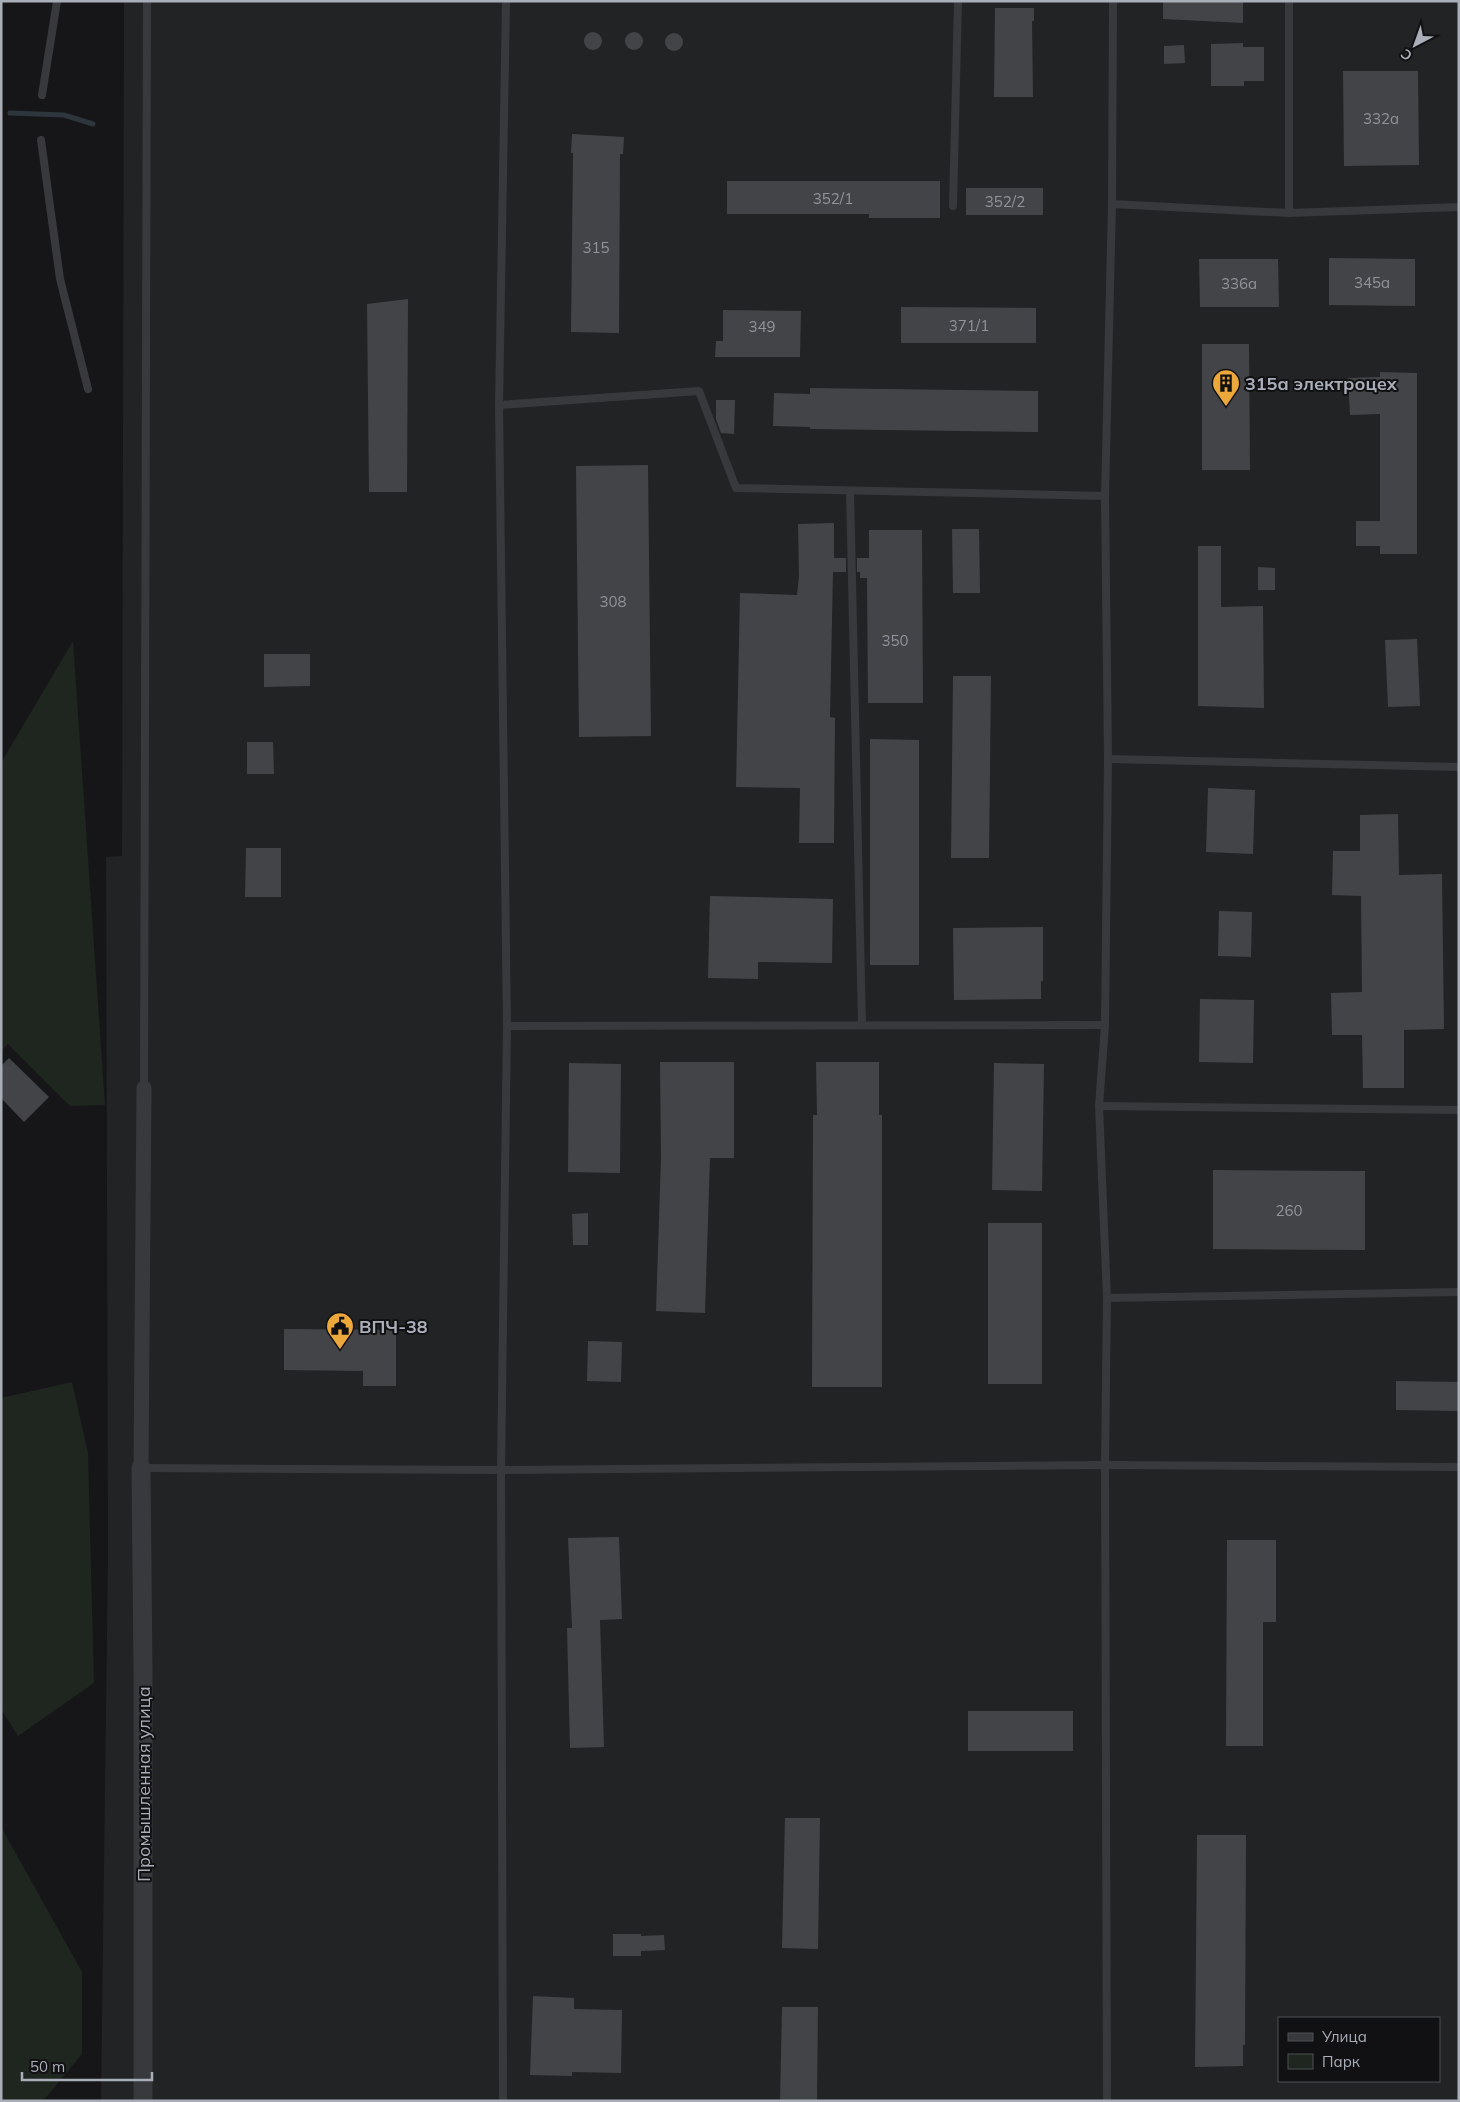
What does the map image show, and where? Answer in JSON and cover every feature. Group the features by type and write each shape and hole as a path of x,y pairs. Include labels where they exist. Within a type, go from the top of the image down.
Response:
{"street":[{"path":"141,1468 144,1088"},
{"name":"Промышленная улица","path":"141,1468 143,2101"}],"lane":[{"path":"42,95 57,1"},
{"path":"144,1088 146,1"},
{"path":"503,2101 501,1470 506,1026 499,405 506,1"},
{"path":"953,206 958,1"},
{"path":"1107,2101 1105,1465 1107,1298 1099,1106 1105,1024 1108,759 1106,496 1114,1"},
{"path":"1289,1 1289,213"},
{"path":"41,140 60,279 88,389"},
{"path":"1112,204 1289,213 1459,207"},
{"path":"499,405 699,391 736,488 1106,496"},
{"path":"850,491 862,1024"},
{"path":"1108,759 1459,767"},
{"path":"506,1026 1105,1024"},
{"path":"1099,1106 1459,1110"},
{"path":"1107,1298 1459,1292"},
{"path":"141,1468 501,1470 1105,1465 1459,1467"}],"shaded area":[{"path":"124,1 1459,1 1459,2101 101,2101 108,1552 106,857 122,856"}],"green space":[{"path":"73,641 105,1105 70,1106 8,1044 1,1051 1,763"},
{"path":"72,1382 88,1453 94,1683 18,1736 1,1709 1,1398"},
{"path":"1,1827 82,1972 82,2054 43,2101 1,2101"}],"building":[{"path":"1163,1 1243,1 1243,23 1163,19"},
{"path":"995,8 1034,8 1034,21 1032,21 1033,97 994,97"},
{"path":"593,32 599,35 602,41 599,47 593,50 587,47 584,41 587,35"},
{"path":"634,32 640,35 643,41 640,47 634,50 628,47 625,41 628,35"},
{"path":"674,33 680,36 683,42 680,48 674,51 668,48 665,42 668,36"},
{"path":"1243,43 1243,47 1264,47 1264,81 1244,81 1244,86 1211,86 1211,44"},
{"path":"1184,45 1185,63 1164,64 1164,46"},
{"path":"1343,71 1418,71 1419,165 1344,166"},
{"path":"572,134 624,137 623,154 620,154 619,333 571,332"},
{"path":"727,181 940,181 940,218 869,218 869,214 727,214"},
{"path":"966,188 1043,188 1043,215 966,215"},
{"path":"1329,258 1415,259 1415,306 1329,305"},
{"path":"1199,259 1278,259 1279,307 1200,307"},
{"path":"408,299 407,492 369,492 367,304"},
{"path":"901,307 1036,308 1036,343 901,343"},
{"path":"723,310 801,311 800,357 715,357 716,341 723,341"},
{"name":"315a электроцех","path":"1202,344 1249,344 1250,470 1202,470"},
{"path":"1380,372 1417,373 1417,554 1380,554 1380,546 1356,546 1356,521 1380,521 1380,414 1350,415 1348,378 1380,377"},
{"path":"810,388 1038,391 1038,432 810,429 810,427 773,426 774,393 810,394"},
{"path":"716,400 735,400 734,434 721,433 716,419"},
{"path":"648,465 651,736 579,737 576,466"},
{"path":"834,523 834,558 846,558 846,572 833,572 830,717 835,718 834,843 799,843 800,788 736,787 740,593 797,595 799,576 798,524"},
{"path":"952,529 979,529 980,593 953,593"},
{"path":"869,530 922,530 923,703 868,703 867,578 860,578 860,572 857,572 857,558 869,558"},
{"path":"1198,546 1221,546 1221,607 1263,606 1264,708 1198,706"},
{"path":"1258,567 1275,568 1275,590 1258,590"},
{"path":"1417,639 1420,706 1388,707 1385,640"},
{"path":"264,654 310,654 310,686 264,687"},
{"path":"953,676 991,676 989,858 951,858"},
{"path":"870,739 919,740 919,965 870,965"},
{"path":"247,742 273,742 274,774 247,774"},
{"path":"1208,788 1255,790 1253,854 1206,852"},
{"path":"1398,814 1399,875 1442,874 1444,1029 1404,1030 1404,1088 1363,1088 1362,1035 1332,1035 1331,993 1362,992 1361,896 1332,895 1333,851 1360,851 1360,815"},
{"path":"246,848 281,848 281,897 245,897"},
{"path":"710,896 833,899 832,963 758,962 758,979 708,978"},
{"path":"1219,911 1252,912 1251,957 1218,956"},
{"path":"1043,927 1041,999 954,1000 953,928"},
{"path":"1200,999 1254,1000 1253,1063 1199,1062"},
{"path":"9,1058 49,1097 24,1122 1,1098 1,1066"},
{"path":"660,1062 734,1062 734,1158 710,1158 705,1313 656,1311 661,1158"},
{"path":"816,1062 879,1062 879,1115 882,1115 882,1387 812,1387 813,1115 817,1115"},
{"path":"569,1063 621,1064 620,1173 568,1172"},
{"path":"994,1063 1044,1064 1042,1191 992,1190"},
{"path":"1213,1170 1365,1171 1365,1250 1213,1249"},
{"path":"588,1213 588,1245 573,1245 572,1214"},
{"path":"988,1223 1042,1223 1042,1384 988,1384"},
{"name":"ВПЧ-38","path":"284,1329 396,1330 396,1386 363,1386 363,1371 284,1370"},
{"path":"588,1341 622,1342 621,1382 587,1381"},
{"path":"1396,1381 1459,1382 1459,1411 1396,1410"},
{"path":"619,1537 622,1619 600,1620 604,1747 570,1748 567,1628 572,1628 568,1538"},
{"path":"1227,1540 1276,1540 1276,1622 1263,1622 1263,1746 1226,1746"},
{"path":"968,1711 1073,1711 1073,1751 968,1751"},
{"path":"785,1818 820,1818 818,1949 782,1948"},
{"path":"1197,1835 1246,1835 1245,2045 1243,2045 1243,2066 1195,2067"},
{"path":"613,1934 664,1935 665,1950 641,1951 641,1956 613,1956"},
{"path":"533,1996 574,1998 574,2009 622,2010 621,2073 572,2072 572,2076 530,2075"},
{"path":"782,2007 818,2007 817,2101 780,2101"}],"waterway":[{"path":"10,113 64,115 93,124"}],"place":[{"name":"315a электроцех","path":"1226,407"},
{"name":"ВПЧ-38","path":"340,1350"}]}
